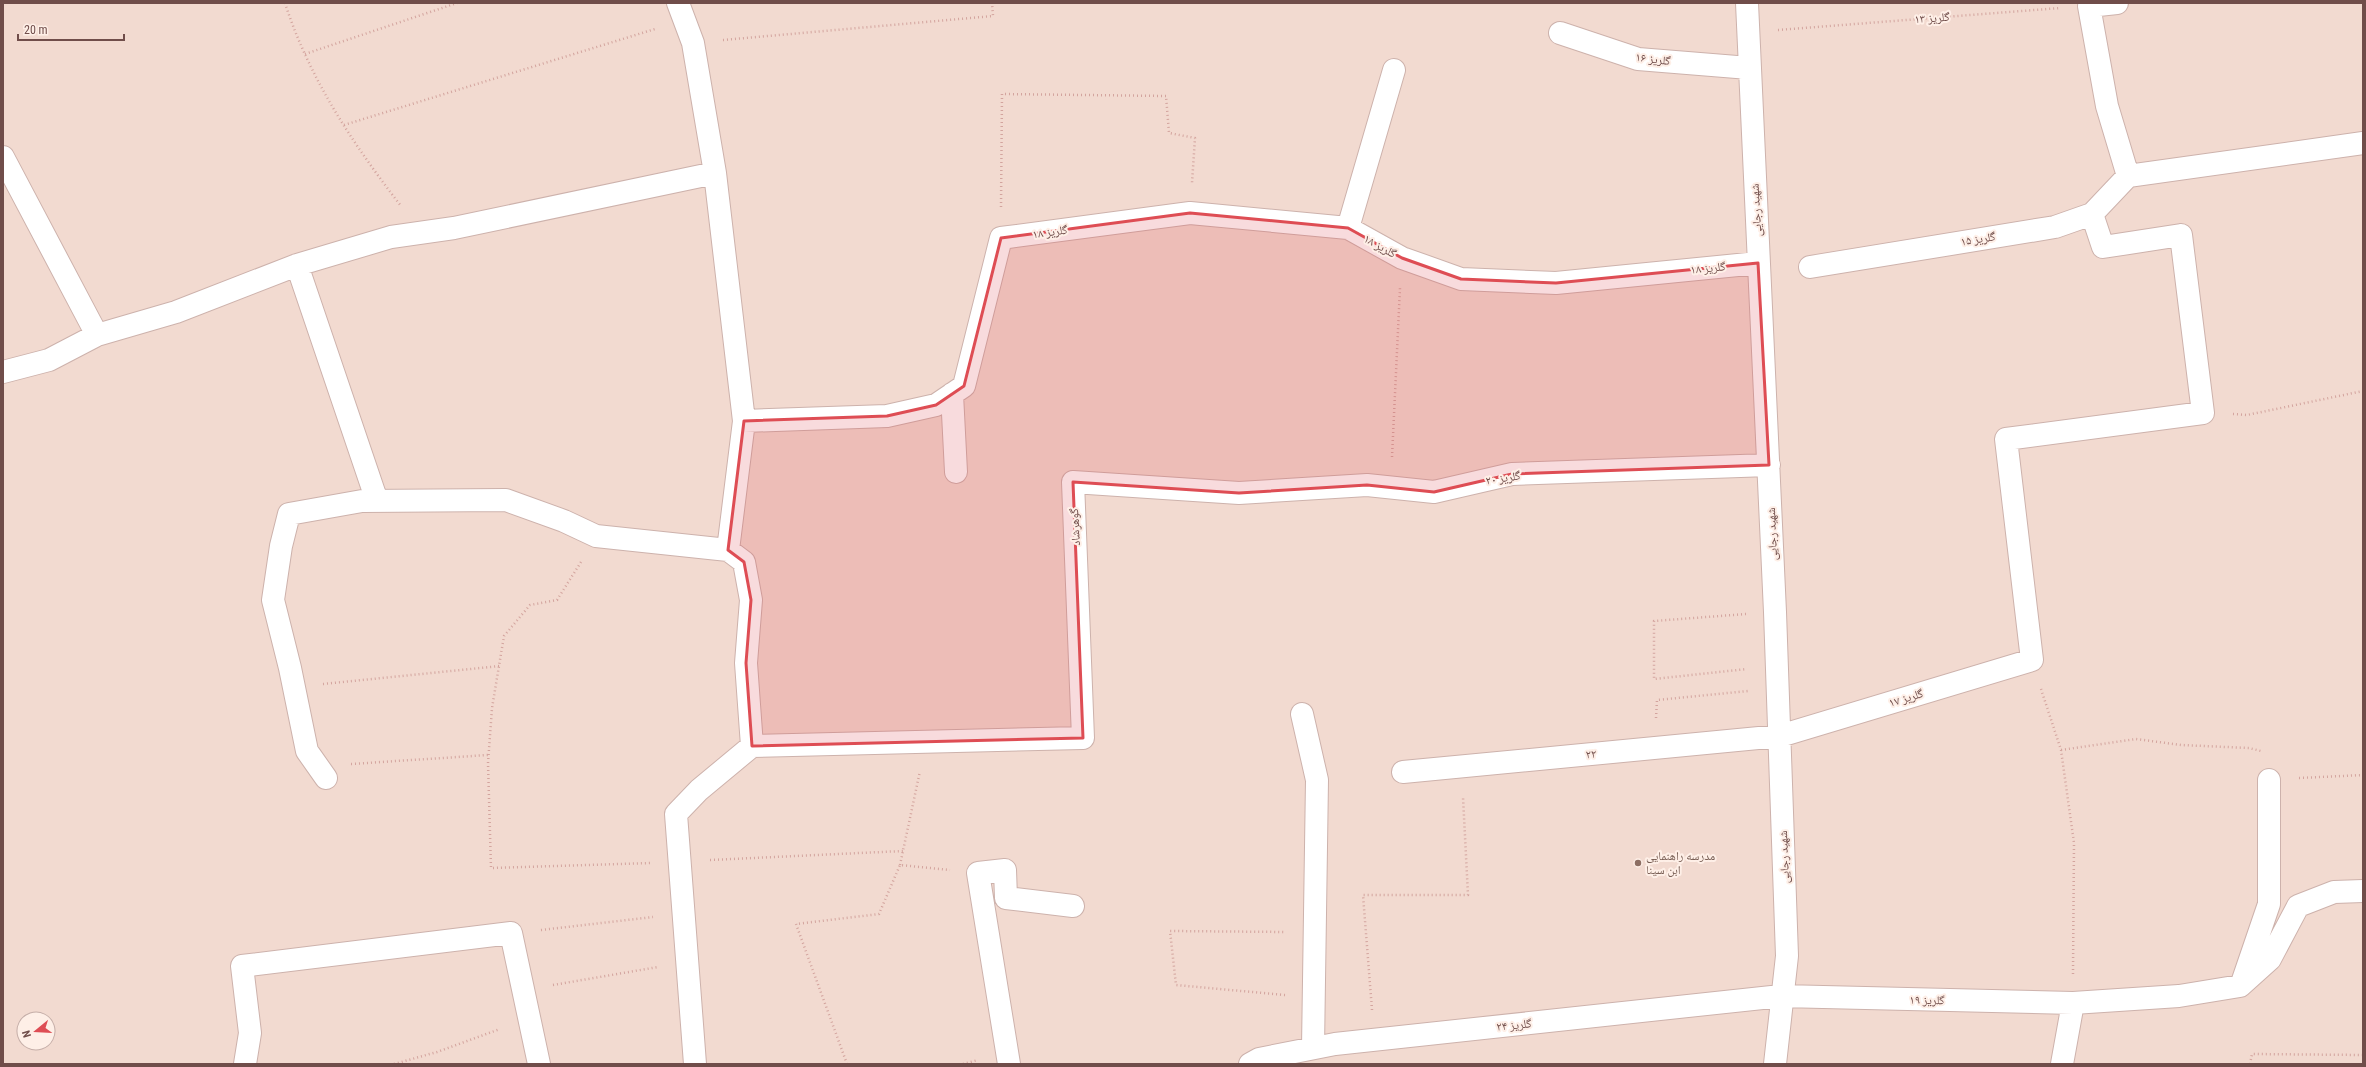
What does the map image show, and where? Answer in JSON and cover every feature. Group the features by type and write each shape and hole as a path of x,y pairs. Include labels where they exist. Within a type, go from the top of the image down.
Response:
{"street":[{"name":"شهید رجایی","path":"1747,3 1758,263 1769,466 1787,956 1781,996 1775,1064"},
{"path":"2117,3 2089,6 2107,106 2128,176 2363,143"},
{"path":"681,12 693,43 715,173 744,421 728,550"},
{"name":"گلریز ۱۶","path":"1560,32 1638,59 1749,68"},
{"path":"1348,228 1394,70"},
{"path":"3,157 97,335"},
{"path":"3,372 48,360 97,335 176,312 297,265 392,237 454,228 715,173"},
{"name":"گلریز ۱۵","path":"1810,267 2055,227 2092,214 2128,176"},
{"name":"گلریز ۱۸","path":"1001,238 1190,213 1348,228 1402,258 1461,279 1556,283 1758,263"},
{"path":"2032,660 2006,439 2203,413 2181,235 2103,247 2092,214"},
{"path":"744,421 887,416 936,405 964,386 1001,238"},
{"path":"297,265 377,501"},
{"path":"952,394 956,472"},
{"name":"گلریز ۲۰","path":"1239,493 1367,485 1434,492 1512,474 1769,466"},
{"name":"گوهرشاد","path":"926,742 1083,738 1073,482 1239,493"},
{"path":"321,772 307,751 294,687 273,600 281,546 290,514 362,501 506,500 564,521 596,536 728,550 744,562 751,600 746,663 752,746"},
{"name":"گلریز ۱۷","path":"1780,736 2032,660"},
{"path":"1302,714 1317,780 1313,1048"},
{"name":"۲۲","path":"1403,772 1780,736"},
{"path":"695,1064 676,814 699,790 752,746 926,742"},
{"path":"2240,986 2269,904 2269,780"},
{"path":"1009,1064 978,873 1005,870 1006,898 1073,906"},
{"path":"2240,986 2270,959 2298,906 2334,892 2363,891"},
{"path":"245,1064 250,1033 242,966 511,933 525,989 539,1064"},
{"name":"گلریز ۱۹","path":"1781,996 2073,1003 2179,996 2240,986"},
{"name":"گلریز ۲۴","path":"1250,1064 1259,1059 1335,1044 1781,996"},
{"path":"2062,1064 2073,1003"}],"path":[{"path":"285,3 294,30 325,96 372,169 423,233"},
{"path":"305,54 457,3"},
{"path":"693,43 993,16 992,3"},
{"name":"گلریز ۱۳","path":"1748,32 2089,6"},
{"path":"344,125 681,12"},
{"path":"1001,238 1002,94 1166,96 1169,133 1195,138 1190,213"},
{"path":"1390,487 1402,258"},
{"path":"2203,413 2247,414 2363,391"},
{"path":"596,536 557,600 530,605 504,636 492,708 488,755 491,868 680,862 903,851"},
{"path":"1775,612 1654,621 1654,679 1777,666"},
{"path":"2032,660 2061,750 2074,843 2073,1003"},
{"path":"294,687 500,666"},
{"path":"1654,748 1657,700 1778,688"},
{"path":"2061,750 2136,739 2182,745 2249,748 2263,751 2269,780 2363,775"},
{"path":"847,1064 796,924 879,914 900,865 926,742"},
{"path":"321,772 488,755"},
{"path":"1374,1040 1363,895 1468,895 1461,766"},
{"path":"900,865 978,873"},
{"path":"511,933 684,914"},
{"path":"1313,998 1176,984 1170,931 1315,932"},
{"path":"525,989 688,962"},
{"path":"394,1064 437,1052 531,1018"},
{"path":"2250,1064 2252,1054 2363,1055"}],"highlighted area":[{"path":"1190,213 1348,228 1402,258 1461,279 1556,283 1758,263 1769,465 1512,474 1434,492 1367,485 1239,493 1073,482 1083,738 752,746 746,663 751,600 744,562 728,550 744,421 887,416 936,405 964,386 1001,238"}],"shaded area":[{"path":"3,3 2363,3 2363,1064 3,1064"}],"place":[{"name":"مدرسه راهنمایی ابن سینا","path":"1638,863"}]}
